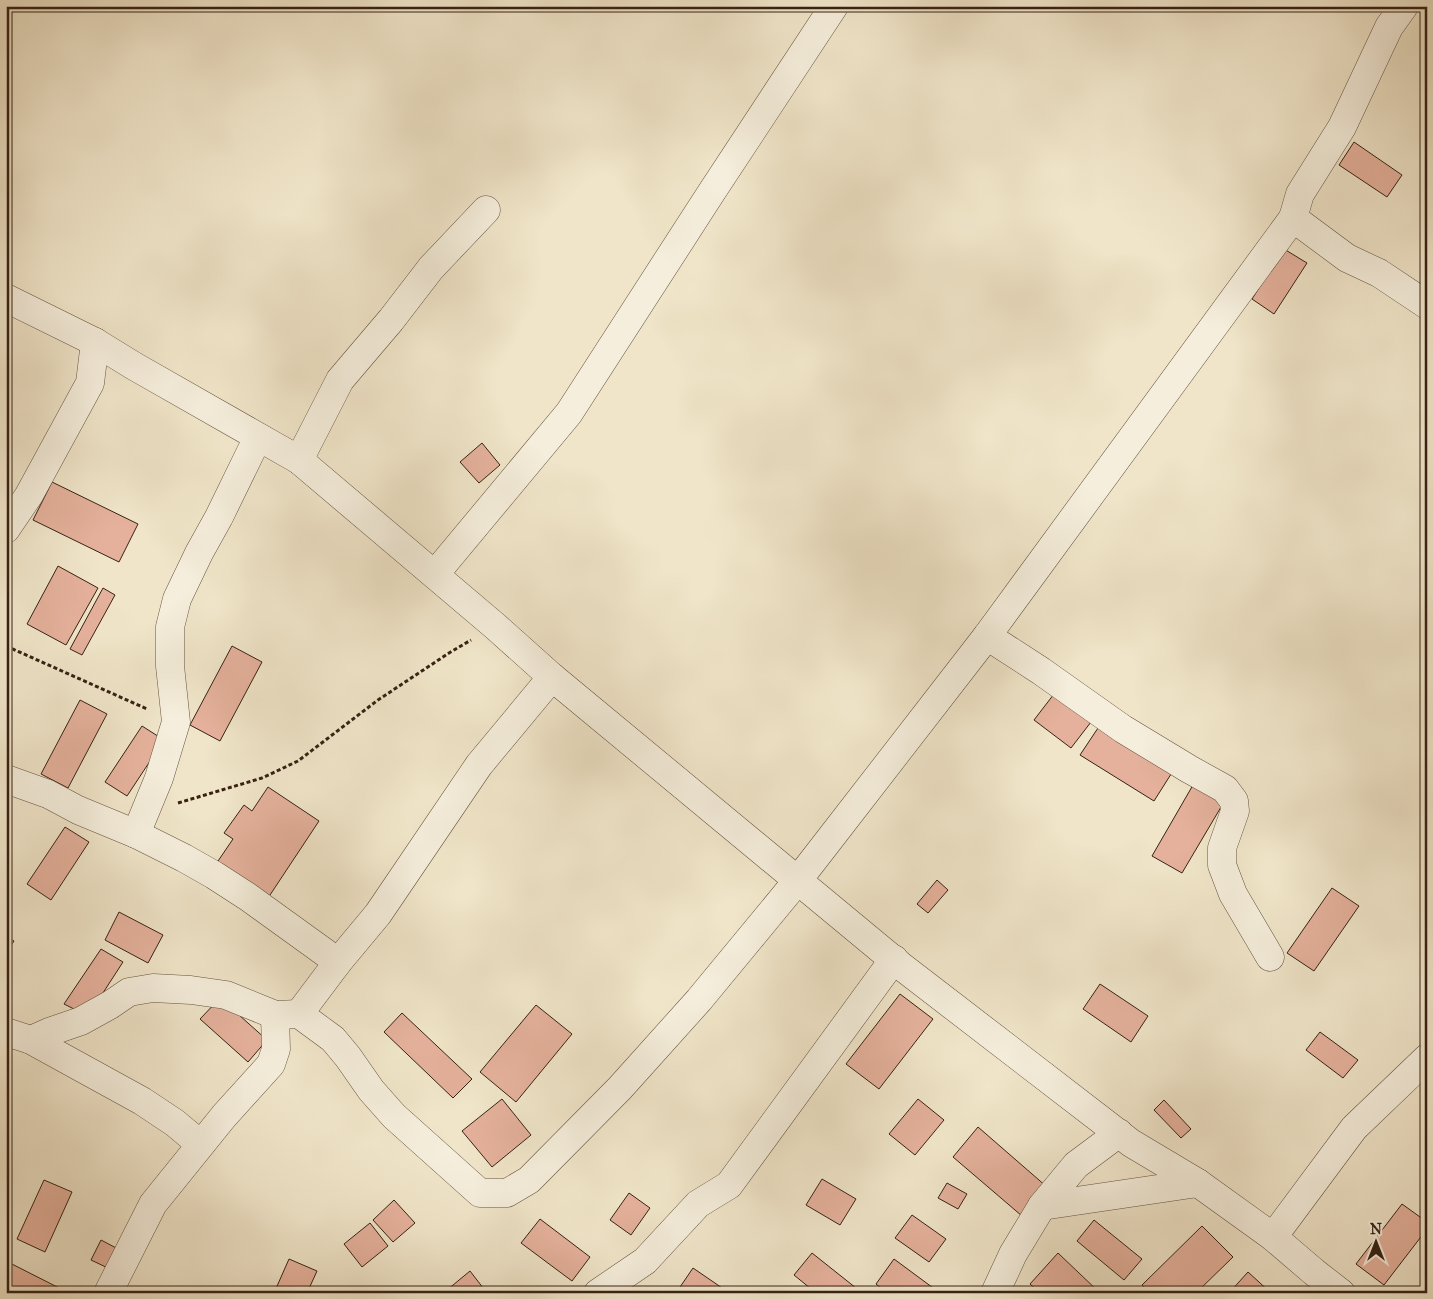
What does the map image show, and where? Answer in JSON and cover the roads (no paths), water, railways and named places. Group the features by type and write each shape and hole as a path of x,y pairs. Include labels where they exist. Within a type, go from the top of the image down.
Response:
{"street":[{"path":"435,574 569,413 834,6"},
{"path":"19,1036 49,1032 81,1021 130,992 154,988 191,990 226,996 287,1014 332,1039 348,1057 371,1090 394,1116 480,1193 507,1193 529,1180 620,1088 699,1000 798,880 987,636 1293,218 1300,194 1342,127 1389,27 1404,6"},
{"path":"299,460 340,380 432,268 486,210"},
{"path":"1293,218 1347,258 1379,273 1427,305"},
{"path":"6,298 96,342 134,366 299,460 435,574 552,677 901,966 1131,1143 1198,1183 1273,1237 1341,1293"},
{"path":"6,529 29,495 90,383 96,342"},
{"path":"90,383 134,366"},
{"path":"141,824 159,778 176,722 170,666 170,627 177,599 258,437"},
{"path":"987,636 1041,671 1123,729 1189,769 1226,788 1234,801 1235,811 1222,848 1222,865 1233,894 1270,957"},
{"path":"108,1293 153,1204 200,1144 271,1064 287,1014 338,962 378,914 479,765 552,677"},
{"path":"6,780 48,794 78,810 141,824 248,897 338,962"},
{"path":"598,1293 645,1261 698,1204 729,1185 894,959"},
{"path":"19,1036 142,1101 175,1123 200,1144"},
{"path":"1273,1237 1354,1128 1427,1058"},
{"path":"995,1293 1013,1254 1042,1206 1076,1165 1119,1133"},
{"path":"1042,1206 1198,1183"}]}
